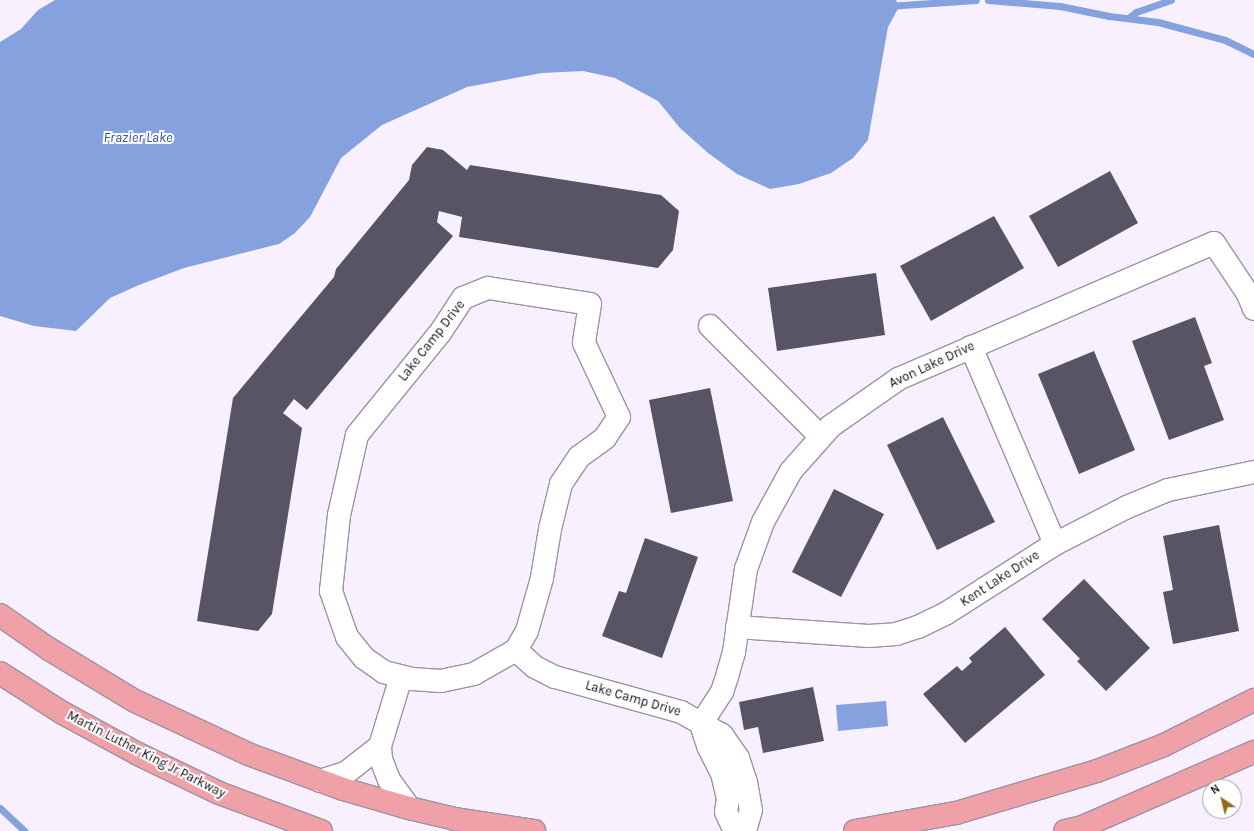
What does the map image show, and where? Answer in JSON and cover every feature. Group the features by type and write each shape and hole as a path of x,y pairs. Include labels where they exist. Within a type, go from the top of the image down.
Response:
{"main road":[{"path":"0,615 49,649 135,701 248,754 320,781 409,808 455,819 534,831"},
{"name":"Martin Luther King Jr Parkway","path":"0,673 61,712 138,754 219,793 321,831"},
{"path":"855,831 956,813 1097,771 1164,745 1254,700"},
{"path":"1065,831 1082,826 1254,752"}],"street":[{"name":"Avon Lake Drive","path":"701,724 722,692 734,652 746,569 762,522 791,471 820,436 898,379 1214,243 1244,288 1254,309"},
{"name":"Lake Camp Drive","path":"488,288 590,304 584,343 620,417 605,438 578,457 561,484 550,529 542,578 527,631 516,650 474,674 441,681 401,677 384,672 360,653 347,637 331,591 339,515 347,474 358,435 440,333 463,298 488,288"},
{"path":"710,326 820,436"},
{"path":"972,347 1055,544"},
{"name":"Kent Lake Drive","path":"737,627 868,636 896,634 945,614 1055,544 1127,507 1168,490 1254,472"},
{"name":"Lake Camp Drive","path":"516,650 535,667 555,677 682,712 722,735 738,758 751,810 744,831"},
{"path":"401,677 380,746 381,758 389,780 409,808"},
{"path":"701,724 708,746 722,773 728,799 726,812 736,831"},
{"path":"320,781 347,772 380,746"}],"water":[{"name":"Frazier Lake","path":"55,0 896,0 899,7 888,27 868,140 853,158 831,173 799,184 770,189 737,174 708,153 680,128 658,101 615,78 583,71 542,73 467,87 382,125 341,158 310,217 295,233 279,244 184,268 139,285 110,298 76,331 34,326 0,316 0,42 21,29 38,10"},
{"path":"886,701 888,726 838,731 836,705"}],"building":[{"path":"427,147 443,150 467,170 470,165 661,195 679,211 673,250 658,268 459,237 462,217 439,211 437,222 453,236 307,410 294,399 283,413 302,428 272,614 258,631 197,621 233,398 334,277 336,269 409,180 412,165"},
{"path":"1110,171 1138,223 1058,267 1029,216"},
{"path":"994,216 1024,268 931,321 900,266"},
{"path":"876,273 885,335 777,351 768,288"},
{"path":"1195,317 1212,363 1204,366 1224,420 1169,440 1132,341"},
{"path":"1094,351 1135,450 1079,474 1038,374"},
{"path":"710,388 733,501 671,513 649,400"},
{"path":"943,417 995,522 937,550 887,445"},
{"path":"834,489 884,514 841,597 792,572"},
{"path":"1219,525 1239,631 1173,644 1163,592 1173,590 1163,536"},
{"path":"645,538 698,557 662,658 602,636 619,591 626,593"},
{"path":"1084,579 1150,648 1106,691 1077,661 1080,659 1042,619"},
{"path":"1005,627 1045,675 965,743 923,694 957,666 962,671 972,662 969,658"},
{"path":"813,687 824,741 763,753 758,727 744,730 739,702"}],"waterway":[{"path":"888,6 976,0"},
{"path":"988,0 1060,6 1109,16 1158,22 1225,40 1254,54"},
{"path":"1128,18 1136,12 1171,0"},
{"path":"0,808 25,831"}]}
